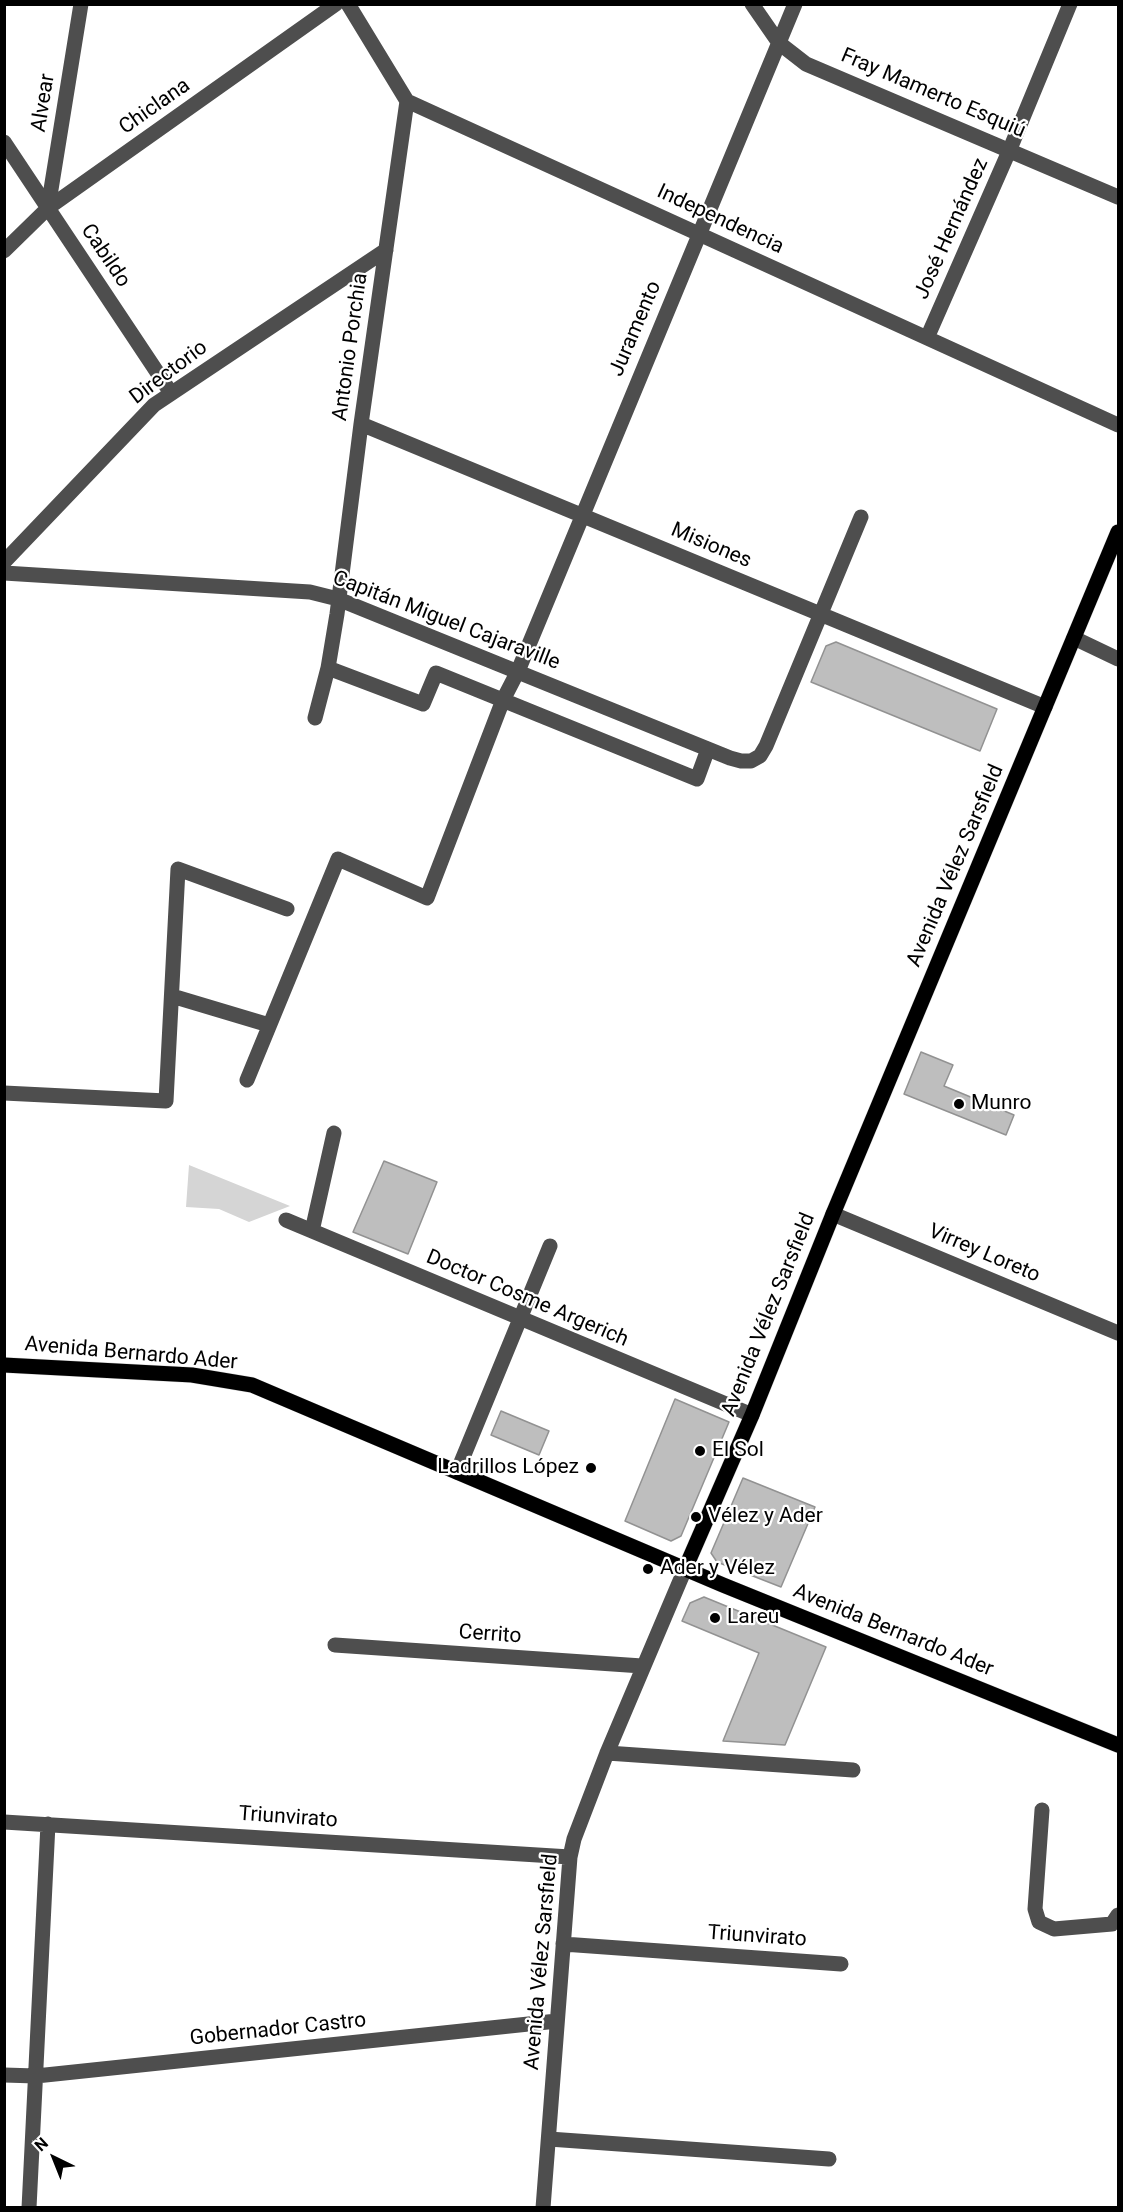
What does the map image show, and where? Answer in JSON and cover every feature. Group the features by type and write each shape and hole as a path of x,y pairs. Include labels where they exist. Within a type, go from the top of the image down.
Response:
{"main road":[{"name":"Avenida Vélez Sarsfield","path":"684,1569 752,1415 833,1214 1119,532"},
{"name":"Avenida Bernardo Ader","path":"4,1365 192,1375 252,1385 684,1569 1119,1745"}],"street":[{"name":"Alvear","path":"48,208 81,4"},
{"name":"Chiclana","path":"4,251 48,208 336,4"},
{"path":"348,4 407,101"},
{"name":"Fray Mamerto Esquiú","path":"752,4 779,43 806,64 1119,197"},
{"name":"Juramento","path":"269,1025 338,859 427,898 503,700 518,671 581,514 795,4"},
{"name":"José Hernández","path":"927,338 1010,149 1070,4"},
{"name":"Independencia","path":"407,101 1119,425"},
{"name":"Antonio Porchia","path":"315,718 328,668 407,101"},
{"name":"Cabildo","path":"4,142 171,393"},
{"name":"Directorio","path":"4,562 154,405 386,250"},
{"name":"Misiones","path":"361,424 1045,707"},
{"path":"820,614 861,517"},
{"name":"Capitán Miguel Cajaraville","path":"4,573 310,592 338,598 741,761 751,761 760,756 766,746 820,614"},
{"path":"1074,638 1119,659"},
{"path":"328,668 423,704 436,673 698,779 708,749"},
{"path":"4,1093 166,1101 178,869 287,909"},
{"path":"172,996 269,1025 247,1080"},
{"path":"312,1231 334,1132"},
{"name":"Virrey Loreto","path":"833,1214 1119,1333"},
{"name":"Doctor Cosme Argerich","path":"286,1220 752,1415"},
{"path":"457,1472 550,1246"},
{"name":"Avenida Vélez Sarsfield","path":"543,2208 570,1857 574,1839 607,1753 684,1569"},
{"name":"Cerrito","path":"335,1645 642,1666"},
{"path":"607,1753 853,1770"},
{"path":"1042,1810 1035,1909 1039,1922 1054,1929 1112,1924 1119,1915"},
{"name":"Triunvirato","path":"4,1822 570,1857"},
{"path":"29,2208 48,1824"},
{"name":"Triunvirato","path":"563,1944 841,1964"},
{"name":"Gobernador Castro","path":"4,2075 36,2076 557,2021"},
{"path":"549,2139 829,2158"}],"shaded area":[{"path":"189,1165 290,1206 249,1222 219,1209 186,1207"}],"building":[{"path":"836,642 997,709 980,751 811,682 826,646"},
{"name":"Munro","path":"921,1052 953,1065 944,1086 1014,1115 1006,1135 904,1094"},
{"path":"384,1161 437,1182 408,1254 353,1232"},
{"path":"675,1399 729,1422 681,1536 671,1541 625,1521"},
{"path":"501,1411 549,1431 539,1455 491,1435"},
{"path":"743,1478 815,1507 781,1587 717,1562 711,1553"},
{"path":"704,1597 826,1647 785,1745 723,1741 759,1653 682,1621 690,1603"}],"place":[{"name":"Munro","path":"959,1104"},
{"name":"El Sol","path":"700,1451"},
{"name":"Ladrillos López","path":"591,1468"},
{"name":"Vélez y Ader","path":"696,1517"},
{"name":"Ader y Vélez","path":"648,1569"},
{"name":"Lareu","path":"715,1618"}]}
